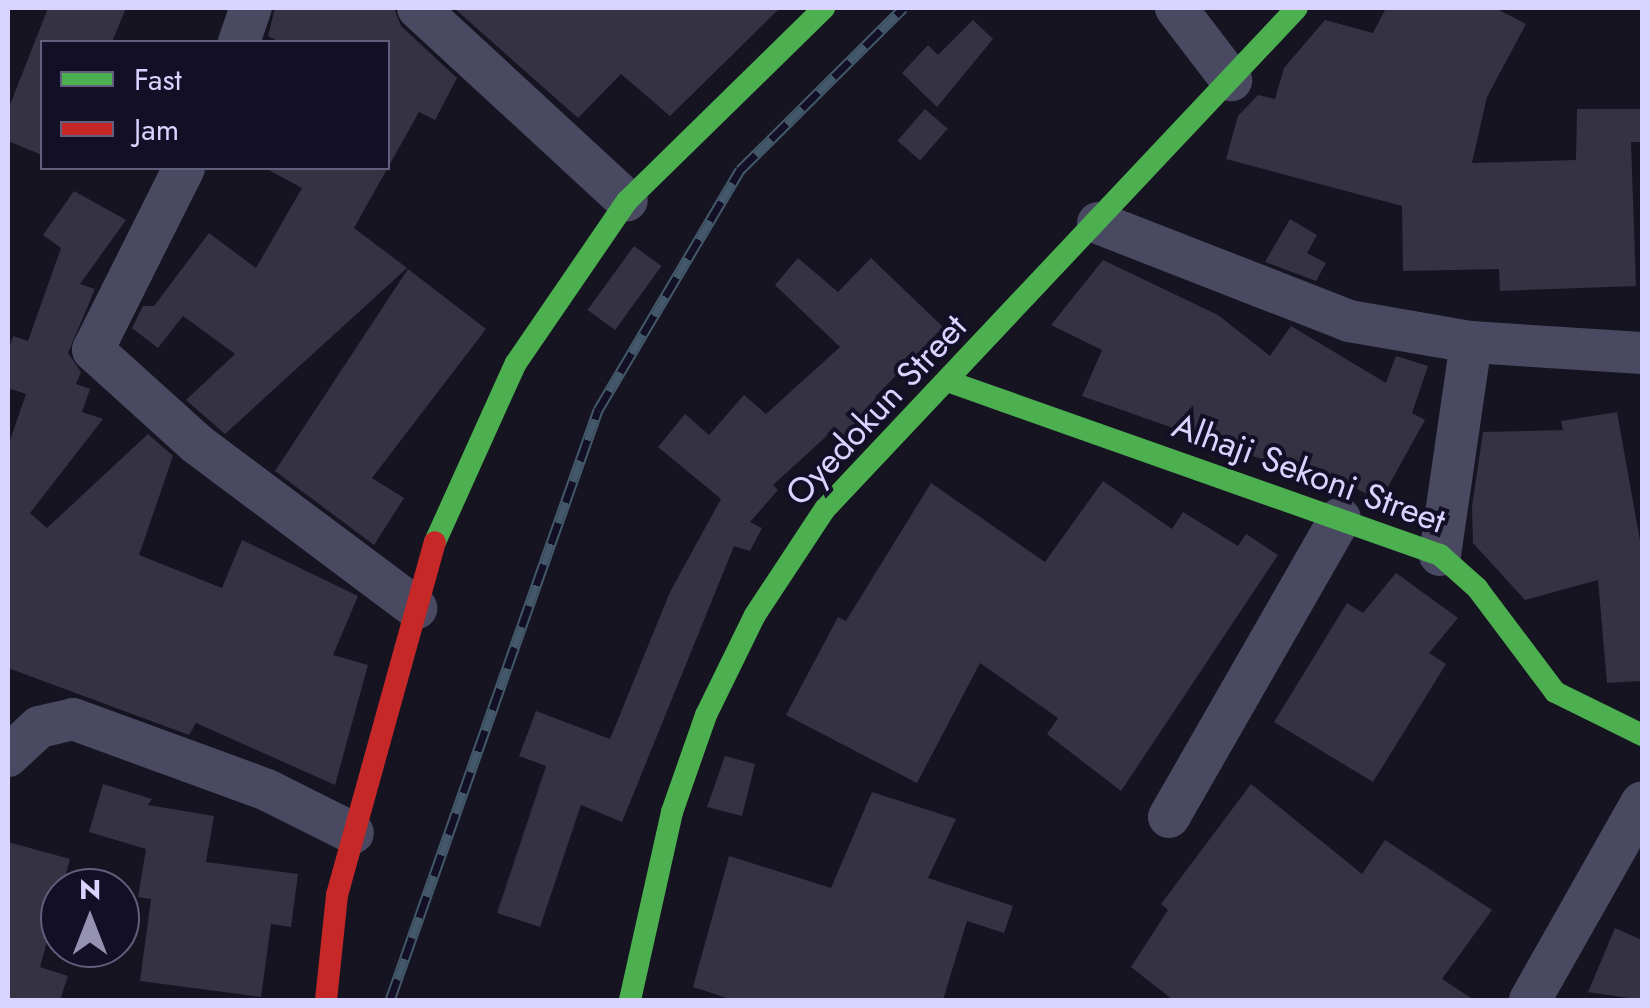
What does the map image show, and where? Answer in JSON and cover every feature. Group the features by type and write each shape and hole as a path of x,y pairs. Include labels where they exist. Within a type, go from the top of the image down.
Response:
{"street":[{"path":"240,40 251,8"},
{"path":"418,8 627,201"},
{"path":"326,1000 352,834 440,522 516,363 627,201 824,8"},
{"path":"1176,8 1232,80"},
{"name":"Oyedokun Street","path":"630,1000 672,812 755,615 825,508 950,382 1297,8"},
{"path":"183,170 93,350 197,444 416,608"},
{"path":"1098,223 1349,321 1471,342 1642,352"},
{"path":"1440,555 1471,342"},
{"name":"Alhaji Sekoni Street","path":"950,382 1440,555 1477,588 1555,692 1642,735"},
{"path":"1169,818 1340,518"},
{"path":"8,756 38,726 73,720 266,790 352,834"},
{"path":"1530,1000 1642,802"}],"building":[{"path":"48,8 126,8 113,40 40,40 40,154 8,141 8,110"},
{"path":"275,8 394,8 401,26 457,78 435,120 419,112 390,163 390,40 276,40 268,36"},
{"path":"454,8 780,8 670,116 621,74 578,118"},
{"path":"1386,8 1495,8 1526,24 1487,97 1472,163 1576,160 1577,109 1640,109 1640,142 1631,142 1636,286 1500,291 1499,269 1403,271 1402,206 1226,159 1238,116 1258,95 1275,99 1284,68 1325,20 1373,33"},
{"path":"973,20 993,39 937,107 902,73 928,45 938,55"},
{"path":"925,109 948,129 920,160 897,141"},
{"path":"269,170 387,170 354,228 407,268 225,434 186,400 235,354 183,316 158,348 132,328 143,306 154,306 209,233 256,268 302,188"},
{"path":"74,191 126,220 80,284 95,289 68,353 81,372 76,384 90,389 82,412 103,419 30,513 47,528 148,434 173,456 139,555 222,588 242,540 358,596 333,655 368,665 335,785 196,723 189,735 8,668 8,446 26,394 8,388 8,352 13,336 28,341 61,248 43,235"},
{"path":"1290,219 1317,235 1307,253 1326,263 1316,281 1265,262"},
{"path":"634,246 662,266 615,330 588,310"},
{"path":"798,258 838,292 871,258 943,327 875,397 882,403 867,418 840,443 831,432 773,485 778,490 750,522 762,528 750,551 734,546 622,822 581,805 540,927 497,913 546,766 519,756 536,711 610,739 670,592 721,499 658,447 685,414 709,435 744,395 766,414 840,347 775,285"},
{"path":"1103,260 1218,315 1270,356 1291,326 1386,383 1396,356 1428,366 1412,413 1425,420 1380,501 1325,472 1321,480 1082,396 1102,350 1051,325"},
{"path":"408,269 486,329 372,478 404,498 374,545 275,471"},
{"path":"1617,412 1642,552 1642,681 1607,683 1598,580 1525,600 1473,543 1472,507 1483,432 1563,430 1561,421"},
{"path":"1103,481 1172,529 1183,512 1238,546 1246,534 1278,555 1121,791 1047,734 1058,718 980,663 917,783 786,715 838,617 846,621 931,483 1045,562"},
{"path":"1396,573 1458,618 1429,653 1446,664 1373,782 1274,722 1347,603 1363,613"},
{"path":"725,756 755,764 742,816 707,807"},
{"path":"103,784 152,799 148,805 214,816 206,862 298,874 291,927 271,924 261,997 140,981 151,899 140,897 146,849 89,832"},
{"path":"1251,784 1362,874 1385,840 1492,910 1442,979 1474,1000 1173,1000 1131,967 1168,910 1161,904"},
{"path":"872,792 956,819 928,878 1013,906 1004,933 967,921 943,1000 733,1000 693,987 729,856 831,888"},
{"path":"8,842 70,859 68,868 40,868 40,968 68,976 60,1000 8,1000"},
{"path":"1615,928 1642,940 1642,1000 1588,992"}],"railway":[{"path":"390,1000 598,410 740,170 903,8"}],"traffic: fast":[{"path":"435,542 516,363 627,201 824,8"},
{"path":"630,1000 672,812 706,715 755,615 825,509 1297,8"},
{"path":"950,382 1440,555 1477,588 1555,692 1642,735"}],"traffic: jam":[{"path":"326,1000 337,895 435,542"}]}
